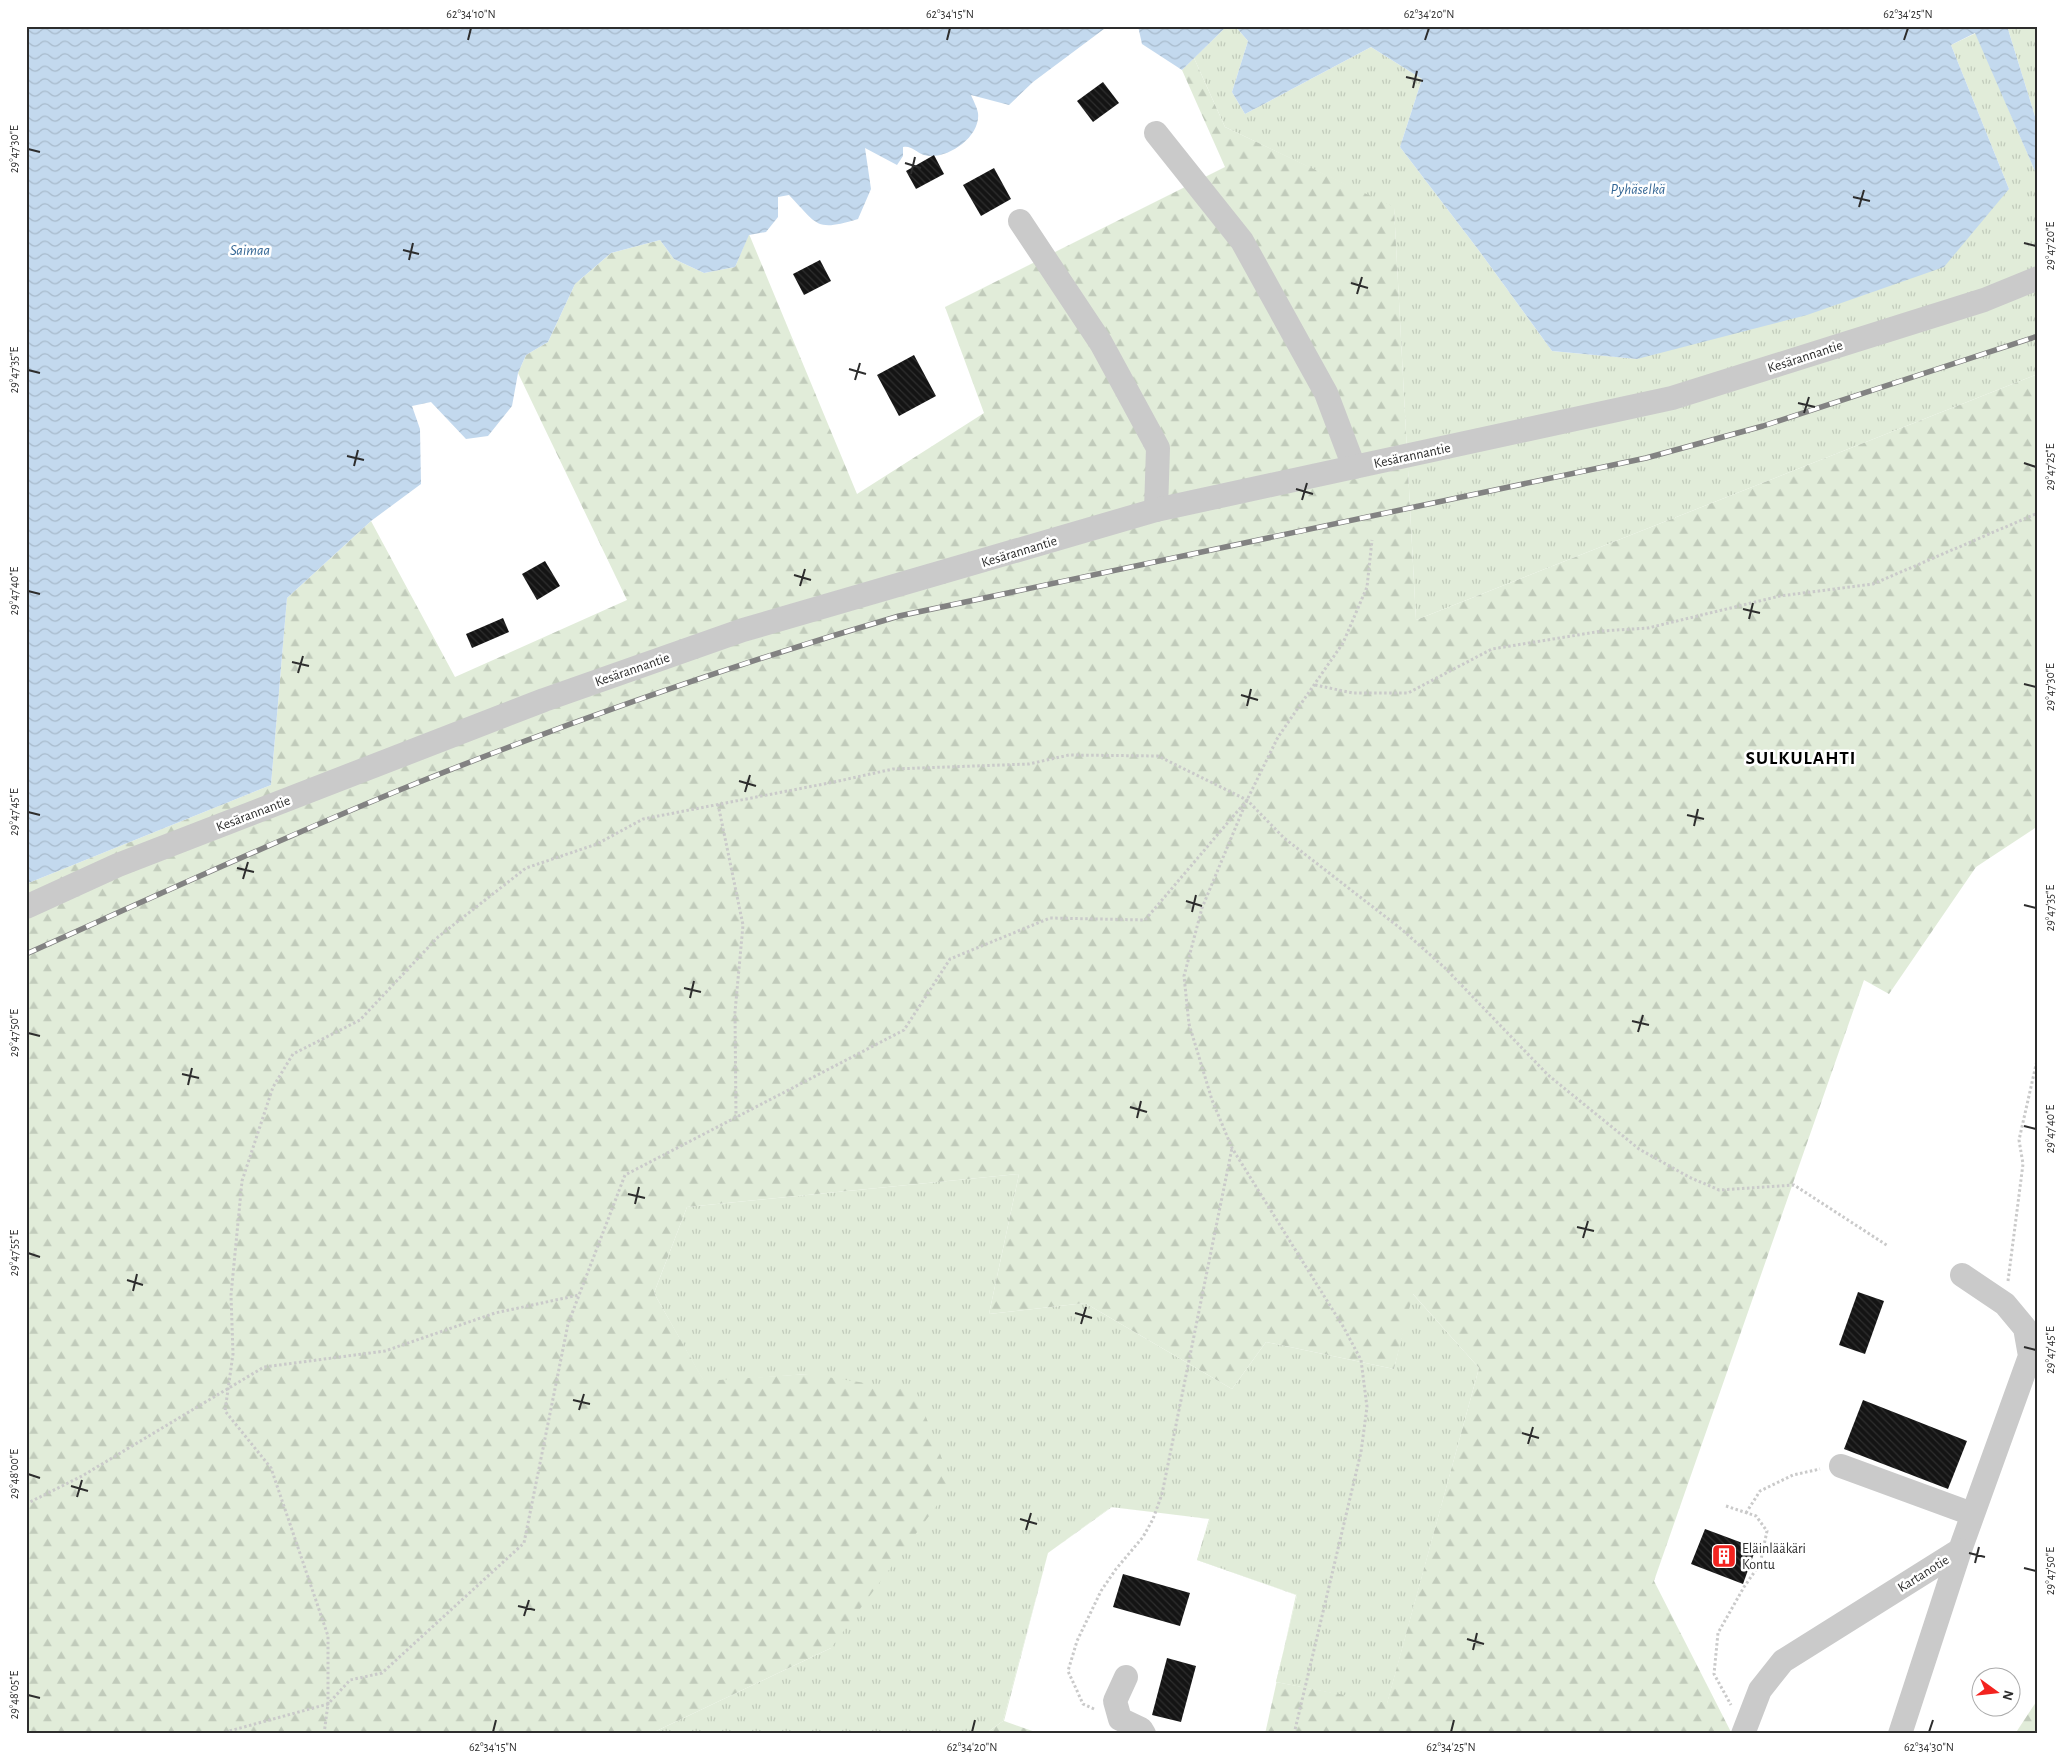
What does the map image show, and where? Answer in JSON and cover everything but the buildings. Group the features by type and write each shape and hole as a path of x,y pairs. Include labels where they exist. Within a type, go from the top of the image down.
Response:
{"street":[{"path":"1156,133 1242,241 1326,393 1354,467"},
{"path":"1020,221 1101,343 1158,448 1156,510"},
{"name":"Kesärannantie","path":"26,907 118,865 210,829 544,700 734,633 1156,510 1672,398 1984,300 2038,278"},
{"path":"1962,1275 2005,1304 2025,1328 2034,1356"},
{"name":"Kartanotie","path":"1743,1734 1760,1690 1782,1661 1960,1550 1972,1514 2034,1356"},
{"path":"1841,1466 1972,1514"},
{"path":"1900,1734 1960,1550"},
{"path":"1126,1677 1115,1701 1120,1719 1141,1730 1144,1734"}],"path":[{"path":"1315,685 1353,693 1408,693 1492,649 1602,631 1648,628 1780,596 1873,584 2038,512"},
{"path":"1294,1734 1361,1452 1367,1407 1361,1360 1344,1328 1232,1148 1212,1100 1189,1024 1184,976 1202,908 1247,800 1278,737 1343,644 1367,587 1372,540"},
{"path":"324,1734 328,1704 328,1636 271,1468 225,1411 233,1354 231,1295 242,1181 273,1087 293,1054 360,1020 438,937 526,868 597,844 643,819 893,769 1029,764 1069,755 1158,756 1247,800 1284,838 1400,928 1439,962 1548,1075 1639,1149 1689,1177 1719,1190 1794,1185 1888,1246"},
{"path":"205,1734 222,1733 328,1704 350,1680 382,1673 524,1543 568,1324 625,1175 904,1030 950,959 1050,918 1145,920 1247,800"},
{"path":"718,804 743,925 735,1012 736,1117"},
{"path":"2005,1304 2024,1164 2018,1140 2038,1056"},
{"path":"1120,1719 1083,1704 1068,1671 1077,1641 1101,1591 1116,1568 1143,1537 1154,1519 1162,1494 1232,1148"},
{"path":"26,1504 82,1476 264,1367 385,1351 495,1314 579,1295"},
{"path":"1746,1513 1760,1491 1792,1476 1841,1466"},
{"path":"1726,1506 1756,1516 1767,1531 1760,1564 1718,1633 1714,1674 1733,1711"}],"green space":[{"path":"1227,26 1235,26 1248,41 1232,92 1245,114 1371,47 1422,79 1400,147 1552,351 1637,359 2009,189 1951,45 1976,33 2038,178 2038,374 1416,620 1394,208 1225,127 1194,58"},
{"path":"2007,26 2038,26 2038,126"},
{"path":"1194,58 1225,127 1394,207 1416,620 2038,374 2038,826 1976,867 1889,994 1864,980 1654,1581 1732,1734 1265,1734 1277,1682 1387,1703 1479,1368 1413,1294 1394,1369 1266,1342 1232,1389 1085,1303 989,1314 1019,1174 687,1207 654,1293 704,1381 808,1374 916,1391 952,1485 831,1648 650,1734 26,1734 26,884 271,785 287,598 371,521 455,677 627,600 518,373 526,355 548,342 575,284 611,253 660,240 674,259 704,273 735,267 749,234 857,494 984,413 945,307 1225,167 1182,70"},
{"path":"1019,1174 989,1314 1085,1303 1232,1389 1266,1342 1394,1369 1412,1293 1479,1368 1387,1704 1276,1682 1297,1595 1197,1560 1210,1519 1111,1507 1048,1553 1003,1721 985,1734 650,1734 831,1648 808,1374 704,1382 654,1293 687,1207"},
{"path":"1111,1507 1112,1507 1048,1553"},
{"path":"1161,1513 1210,1519 1198,1560 1297,1595 1284,1649 1296,1595 1197,1560 1209,1519"},
{"path":"1048,1553 1004,1721 1041,1734 985,1734 1003,1721"},
{"path":"1284,1649 1277,1682 1276,1682"},
{"path":"2038,1699 2038,1734 2015,1734"}],"water":[{"name":"Saimaa","path":"26,26 1108,26 1033,82 1009,105 971,95 978,113 974,131 952,151 933,156 924,155 911,148 903,147 903,156 897,165 865,148 871,189 858,219 833,225 818,223 789,195 778,197 778,217 766,232 749,235 735,267 704,273 674,259 660,240 611,253 575,284 548,342 526,355 518,373 512,406 488,436 466,439 431,402 412,406 420,429 421,484 371,521 287,598 271,785 26,884"},
{"path":"1138,26 1227,26 1182,70 1142,44"},
{"name":"Pyhäselkä","path":"1235,26 2007,26 2038,126 2038,178 1975,33 1951,45 2009,189 1944,267 1807,315 1637,359 1552,351 1400,147 1422,79 1371,47 1245,114 1232,92 1248,41"}],"railway":[{"path":"26,954 213,870 402,789 587,718 773,654 899,616 1646,458 1763,426 2038,336"}],"place":[{"name":"Eläinlääkäri Kontu","path":"1724,1556"}],"district":[{"name":"SULKULAHTI","path":"1801,757"}]}
